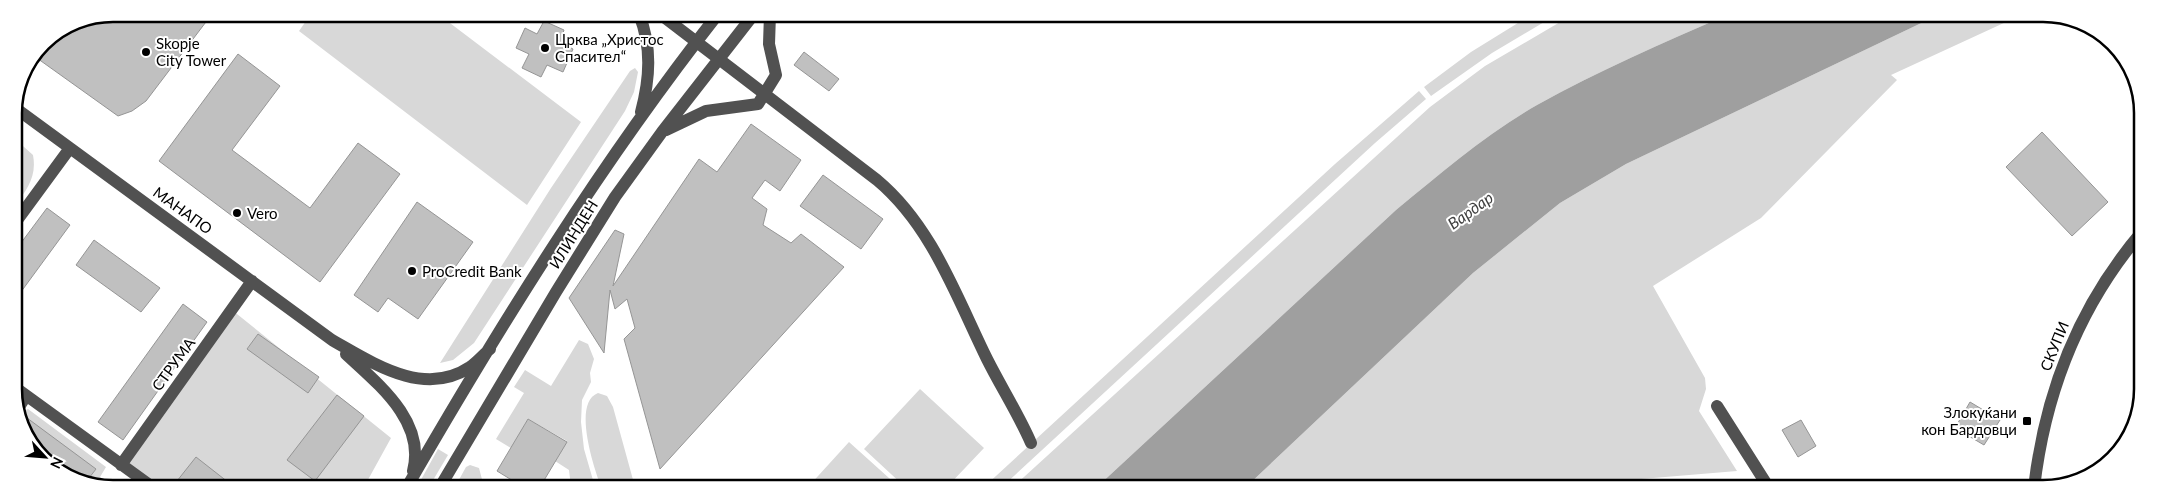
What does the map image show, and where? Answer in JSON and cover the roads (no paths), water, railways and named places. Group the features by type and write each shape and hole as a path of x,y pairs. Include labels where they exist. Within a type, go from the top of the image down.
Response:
{"street":[{"path":"639,119 644,100 650,56 642,22"},
{"path":"670,22 877,180 907,210 943,266 999,383 1031,444"},
{"name":"ИЛИНДЕН","path":"411,480 570,221 639,119 712,22"},
{"name":"ИЛИНДЕН","path":"444,480 615,196 662,132 748,22"},
{"path":"662,132 706,111 756,105 776,75 769,44 770,22"},
{"name":"МАНАПО","path":"23,114 332,340 380,367 402,375 422,379 443,378 462,371 490,349"},
{"path":"23,213 70,148"},
{"name":"СКУПИ","path":"2035,479 2045,421 2071,344 2098,292 2134,243"},
{"name":"СТРУМА","path":"121,465 252,282"},
{"name":"МАНАПО","path":"332,340 377,383 408,422 416,454 409,480"},
{"path":"22,393 142,480"},
{"path":"23,401 26,396"},
{"path":"1718,406 1763,479"}],"water":[{"name":"Вардар","path":"1711,22 1923,22 1626,164 1560,203 1473,273 1254,479 1105,479 1396,210 1447,168 1518,116 1631,58"}],"place":[{"name":"Црква „Христос Спасител“","path":"545,48"},
{"name":"Skopje City Tower","path":"146,52"},
{"name":"Vero","path":"237,213"},
{"name":"ProCredit Bank","path":"412,271"},
{"name":"Злокуќани кон Бардовци","path":"2027,421"}]}
